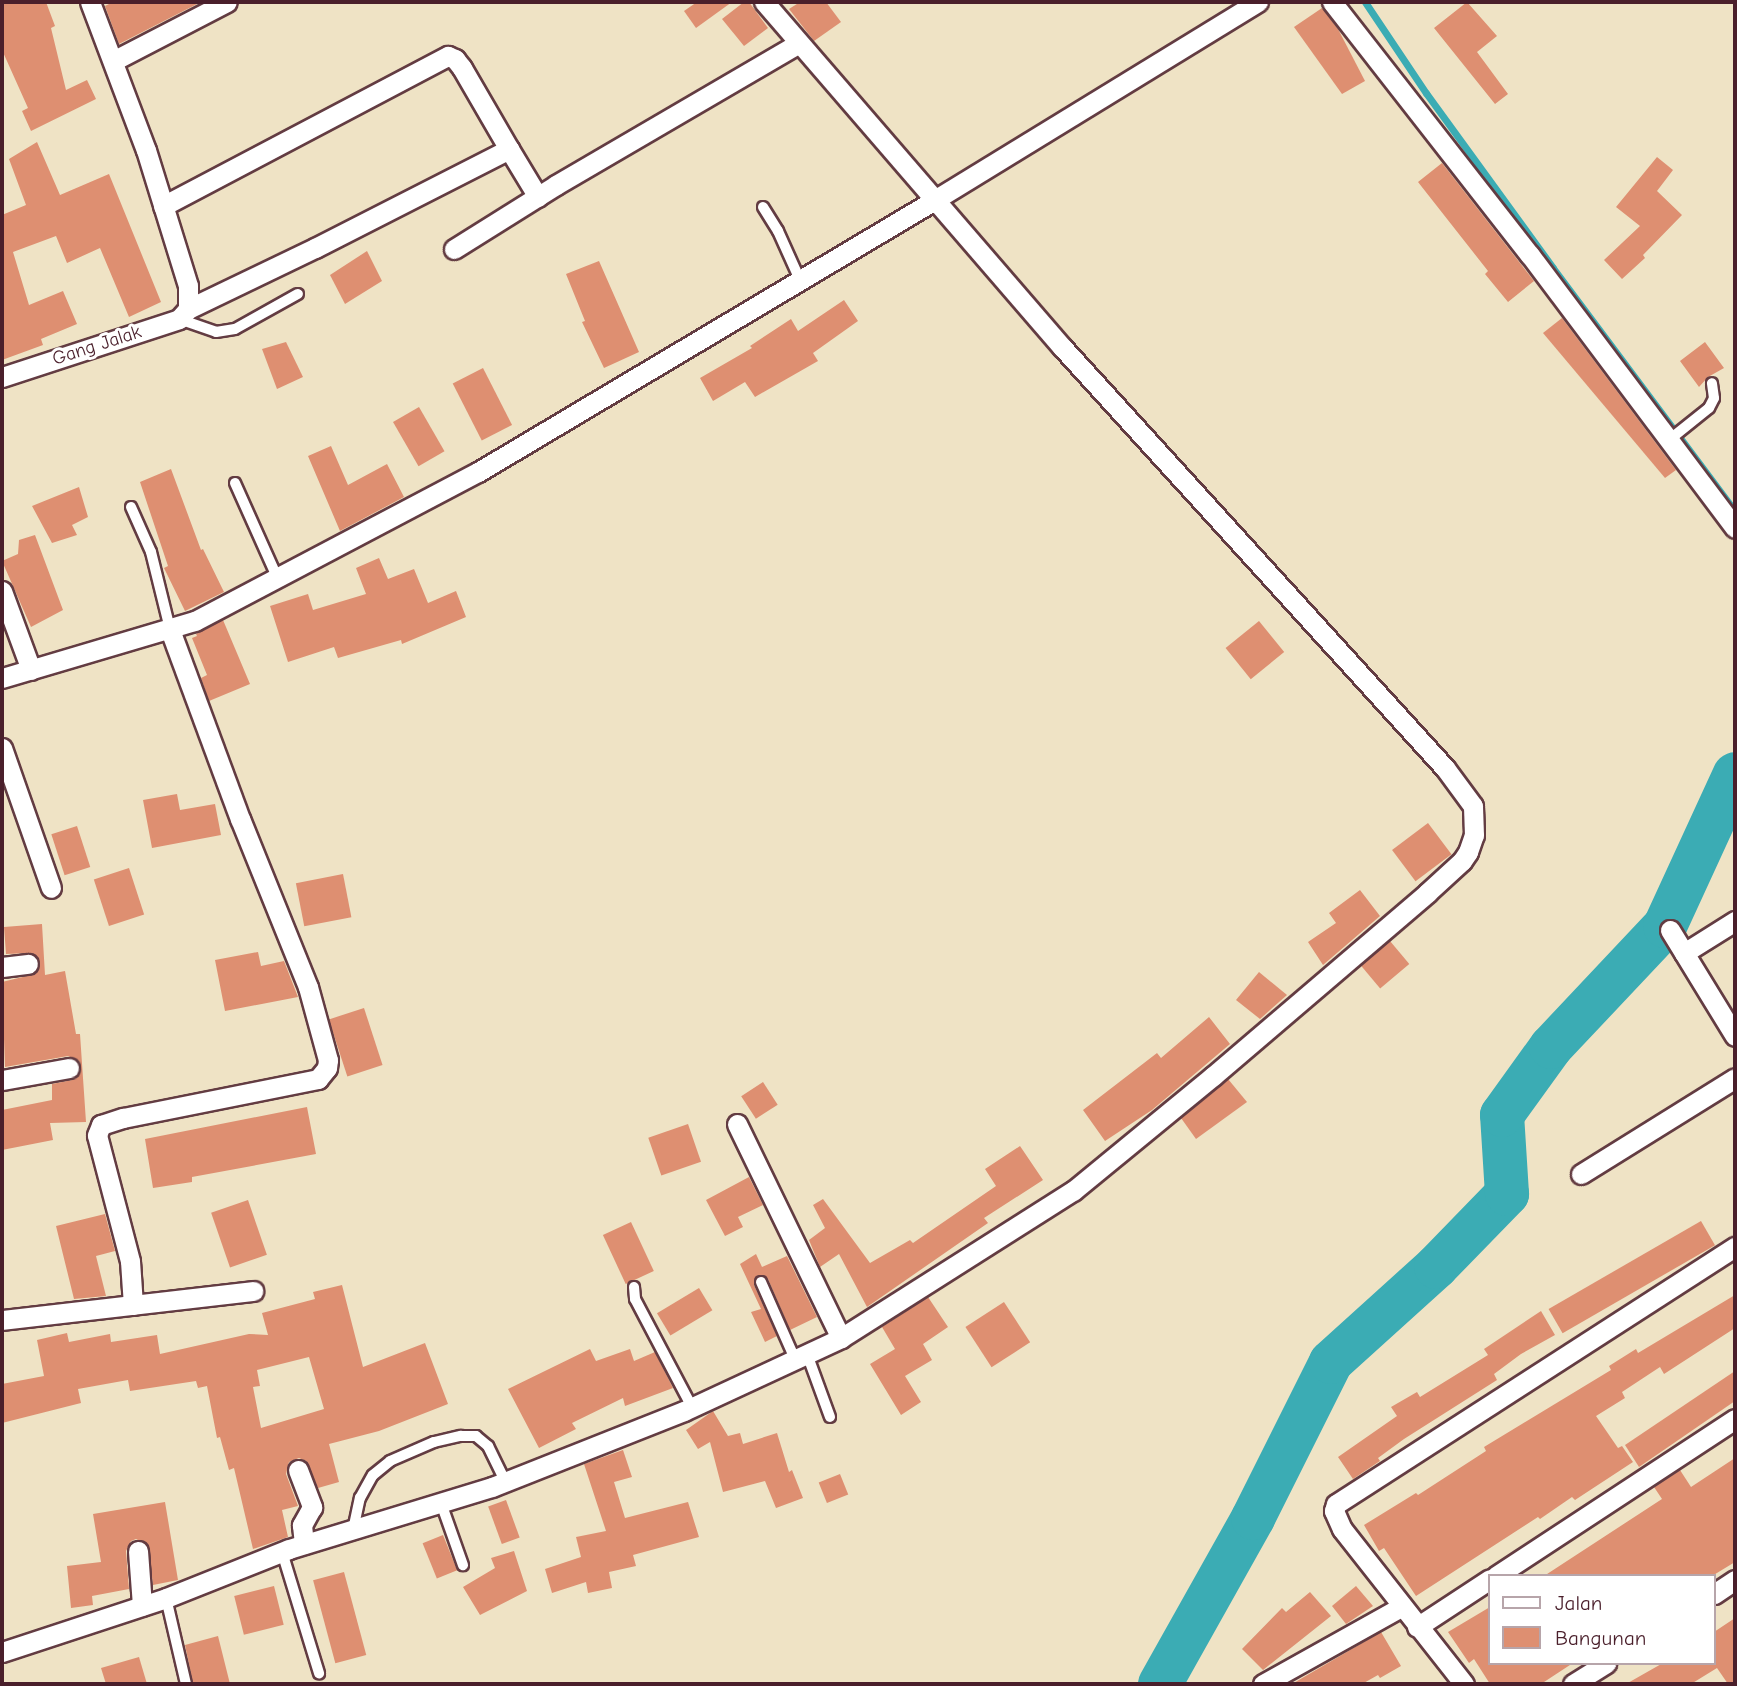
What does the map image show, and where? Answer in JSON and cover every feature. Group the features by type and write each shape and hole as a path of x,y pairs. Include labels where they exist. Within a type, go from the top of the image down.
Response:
{"street":[{"path":"90,2 113,61 188,286 183,314"},
{"path":"113,61 227,2"},
{"path":"2,1652 166,1598 304,1544 505,1482 692,1407 841,1338 1073,1191 1213,1076 1462,862 1474,835 1473,806 1446,768 1071,357 933,201 764,2"},
{"path":"2,678 195,621 510,453 933,201 1258,2"},
{"path":"1332,2 1530,255 1735,528"},
{"path":"454,249 799,43"},
{"path":"163,206 448,56 455,59 462,68 538,197"},
{"name":"Gang Jalak","path":"2,377 183,314 509,149"},
{"path":"2,591 31,670"},
{"path":"133,1305 130,1261 97,1135 101,1125 122,1118 318,1079 327,1068 328,1060 308,987 240,819 170,630"},
{"path":"2,748 51,888"},
{"path":"1684,953 1735,921"},
{"path":"1670,930 1735,1036"},
{"path":"2,967 28,964"},
{"path":"2,1080 69,1068"},
{"path":"1581,1174 1735,1078"},
{"path":"737,1124 841,1338"},
{"path":"1464,1684 1342,1529 1334,1511 1336,1504 1735,1247"},
{"path":"2,1321 253,1291"},
{"path":"1499,1574 1735,1419"},
{"path":"298,1470 312,1507 302,1525 304,1544"},
{"path":"138,1550 142,1606"},
{"path":"1417,1627 1488,1580"},
{"path":"1716,1593 1735,1580"},
{"path":"1263,1684 1401,1607"},
{"path":"1573,1684 1603,1665"}],"lane":[{"path":"763,207 778,231 800,281"},
{"path":"183,314 216,332 235,329 298,294"},
{"path":"1669,440 1709,408 1714,398 1712,383"},
{"path":"235,483 277,578"},
{"path":"131,507 151,552 170,630"},
{"path":"761,1282 830,1418"},
{"path":"634,1286 635,1299 692,1407"},
{"path":"353,1530 360,1497 373,1475 390,1461 434,1442 461,1436 476,1436 488,1446 505,1482"},
{"path":"441,1503 463,1565"},
{"path":"282,1552 319,1673"},
{"path":"166,1598 186,1684"}],"building":[{"path":"2,2 46,2 55,26 51,28 66,90 87,80 96,99 31,131 22,111 28,108 2,50"},
{"path":"113,2 201,2 119,44 105,6"},
{"path":"697,2 732,2 696,28 684,11"},
{"path":"744,2 749,2 768,28 744,46 722,19"},
{"path":"800,2 826,2 841,22 814,41 789,9"},
{"path":"1467,2 1497,36 1477,52 1508,94 1495,104 1434,28"},
{"path":"1322,8 1338,29 1365,81 1342,94 1294,27"},
{"path":"37,142 60,195 109,174 161,302 129,317 100,248 67,263 56,236 13,252 29,305 63,291 77,324 41,339 43,345 2,360 2,215 26,205 9,159"},
{"path":"1657,157 1673,170 1657,191 1682,215 1643,255 1645,258 1622,279 1604,260 1640,226 1616,207"},
{"path":"1442,163 1534,281 1508,302 1485,274 1488,271 1418,182"},
{"path":"367,251 382,281 345,304 330,275"},
{"path":"599,261 639,352 604,368 582,322 585,321 566,274"},
{"path":"844,300 858,321 813,353 818,361 755,397 745,382 713,401 700,378 752,348 750,346 791,319 798,331"},
{"path":"1562,318 1676,470 1665,478 1543,333"},
{"path":"286,342 303,377 277,389 262,349"},
{"path":"1705,342 1724,368 1708,377 1699,387 1680,361"},
{"path":"483,368 512,425 482,440 453,383"},
{"path":"419,407 444,451 419,466 393,422"},
{"path":"331,446 348,485 387,464 404,497 340,531 308,456"},
{"path":"171,469 201,550 203,549 224,592 185,611 164,568 168,566 140,482"},
{"path":"79,487 88,517 72,525 77,535 52,543 32,506"},
{"path":"35,535 63,610 31,627 2,561 18,554 19,540"},
{"path":"379,558 388,579 414,569 428,603 456,591 466,617 402,644 401,640 338,658 334,647 288,662 270,606 308,594 313,610 366,594 356,568"},
{"path":"223,620 250,684 209,701 201,678 207,675 192,638"},
{"path":"1259,621 1284,652 1251,679 1226,648"},
{"path":"177,794 180,810 215,804 221,835 152,848 143,800"},
{"path":"1428,823 1451,854 1416,881 1392,850"},
{"path":"77,826 90,867 65,875 51,834"},
{"path":"129,868 144,915 109,926 94,879"},
{"path":"343,874 351,917 304,926 296,883"},
{"path":"1360,890 1380,916 1323,965 1308,942 1336,923 1329,913"},
{"path":"42,924 45,975 65,971 76,1034 80,1034 86,1122 50,1123 53,1140 2,1150 2,1110 52,1100 52,1084 72,1080 81,1071 79,1061 68,1056 5,1067 2,982 35,974 40,963 32,953 6,954 4,927"},
{"path":"1390,941 1409,964 1380,988 1361,965"},
{"path":"258,952 261,966 284,961 298,997 225,1011 215,960"},
{"path":"1259,972 1287,995 1260,1019 1236,1000"},
{"path":"364,1008 383,1065 347,1076 329,1019"},
{"path":"1209,1017 1230,1044 1152,1110 1105,1141 1083,1110 1157,1053 1161,1058"},
{"path":"1228,1079 1247,1102 1196,1139 1181,1118"},
{"path":"763,1082 778,1105 756,1119 741,1096"},
{"path":"307,1107 316,1154 192,1177 192,1182 153,1188 145,1139"},
{"path":"688,1124 701,1162 661,1175 648,1138"},
{"path":"1020,1146 1043,1180 984,1218 988,1223 867,1307 839,1254 820,1267 809,1240 825,1228 813,1205 823,1199 870,1263 910,1240 913,1243 996,1186 985,1169"},
{"path":"749,1177 763,1205 738,1217 743,1227 725,1236 706,1200"},
{"path":"248,1200 267,1255 230,1268 211,1213"},
{"path":"105,1214 115,1251 96,1256 106,1296 74,1299 56,1226"},
{"path":"1701,1221 1715,1245 1563,1333 1549,1309"},
{"path":"631,1222 654,1271 626,1284 603,1235"},
{"path":"756,1254 762,1267 787,1256 817,1317 790,1330 768,1279 757,1276 754,1285 777,1336 765,1342 751,1312 761,1309 740,1264"},
{"path":"342,1285 363,1367 425,1343 448,1404 379,1431 329,1444 339,1482 318,1488 306,1461 299,1458 289,1462 286,1474 298,1506 282,1510 288,1537 253,1549 234,1468 229,1470 220,1437 217,1438 207,1386 198,1388 196,1381 130,1391 128,1380 78,1389 81,1403 2,1423 2,1384 44,1376 37,1340 67,1333 69,1342 110,1334 111,1342 157,1335 160,1354 249,1334 268,1335 262,1313 315,1299 313,1292","holes":["309,1357 324,1409 261,1428 253,1387 260,1386 257,1370"]},
{"path":"699,1288 712,1310 670,1336 657,1313"},
{"path":"1735,1295 1735,1328 1664,1374 1660,1367 1622,1392 1625,1398 1596,1416 1618,1448 1622,1446 1633,1462 1575,1500 1572,1497 1540,1519 1538,1517 1416,1596 1384,1548 1379,1551 1364,1525 1416,1493 1418,1495 1486,1451 1484,1447 1611,1370 1609,1366 1636,1349 1638,1353"},
{"path":"928,1297 948,1327 923,1344 932,1360 905,1376 921,1402 901,1415 870,1364 895,1349 882,1327"},
{"path":"1004,1302 1030,1342 992,1367 965,1327"},
{"path":"1541,1311 1555,1335 1521,1354 1494,1374 1497,1380 1404,1439 1378,1458 1380,1461 1353,1479 1338,1457 1397,1416 1391,1407 1417,1392 1420,1397 1488,1355 1484,1349"},
{"path":"590,1349 596,1361 630,1349 634,1361 655,1352 673,1388 625,1406 623,1398 572,1423 576,1429 539,1448 508,1389"},
{"path":"1735,1371 1735,1401 1639,1467 1625,1445"},
{"path":"713,1411 728,1436 740,1433 743,1444 777,1433 789,1472 792,1470 803,1498 776,1508 765,1481 723,1492 710,1442 698,1449 686,1430"},
{"path":"623,1450 632,1477 614,1482 625,1518 688,1502 699,1537 633,1555 636,1566 609,1572 612,1588 588,1593 586,1582 552,1593 545,1569 581,1557 576,1537 606,1531 584,1464"},
{"path":"1735,1458 1735,1562 1715,1574 1547,1574 1662,1499 1654,1487 1680,1470 1691,1487"},
{"path":"840,1474 848,1494 827,1503 819,1483"},
{"path":"506,1500 520,1538 502,1544 488,1506"},
{"path":"165,1502 178,1580 153,1585 148,1545 136,1539 131,1541 126,1551 129,1589 92,1596 93,1605 71,1608 67,1566 101,1562 93,1514"},
{"path":"443,1535 457,1570 437,1578 423,1543"},
{"path":"514,1551 527,1591 480,1615 463,1587 495,1568 491,1558"},
{"path":"344,1572 366,1655 335,1663 313,1580"},
{"path":"274,1586 284,1625 244,1635 234,1596"},
{"path":"1356,1586 1373,1606 1346,1624 1332,1606"},
{"path":"1310,1592 1331,1616 1263,1670 1242,1649 1282,1608 1286,1612"},
{"path":"1488,1608 1488,1665 1570,1665 1541,1684 1490,1684 1474,1659 1469,1663 1448,1632"},
{"path":"1735,1618 1735,1684 1728,1684 1717,1668 1691,1684 1626,1684 1659,1665 1716,1665 1716,1631"},
{"path":"1381,1632 1401,1666 1362,1684 1292,1684"},
{"path":"218,1636 230,1684 193,1684 185,1645"},
{"path":"139,1657 147,1684 106,1684 101,1668"}],"waterway":[{"path":"1365,2 1426,93 1553,268 1735,511"},
{"path":"1160,1684 1253,1518 1331,1362 1436,1267 1507,1194 1502,1115 1551,1047 1665,926 1735,774"}]}
